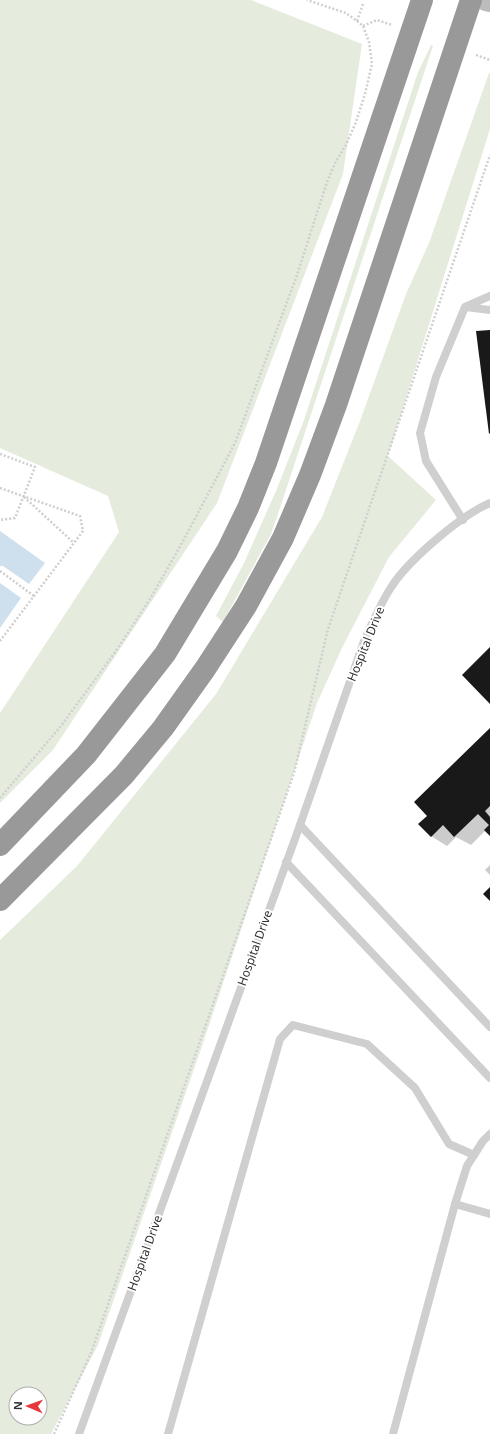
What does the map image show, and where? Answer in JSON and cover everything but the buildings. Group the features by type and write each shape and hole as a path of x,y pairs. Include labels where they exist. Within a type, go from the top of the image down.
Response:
{"highway":[{"path":"0,845 86,755 147,678 165,654 197,603 238,530 266,463 422,0"},
{"path":"0,900 124,775 162,728 205,669 246,606 283,538 308,481 336,404 471,0"}],"street":[{"path":"486,0 490,1"}],"lane":[{"path":"462,520 426,461 420,433 436,378 465,307 490,296"},
{"path":"465,307 490,310"},
{"name":"Hospital Drive","path":"80,1434 300,825 364,641 391,587 409,565 427,547 462,520 490,503"},
{"path":"300,825 490,1028"},
{"path":"286,862 490,1078"},
{"path":"168,1434 280,1039 293,1025 367,1044 414,1088 449,1144 474,1155"},
{"path":"393,1434 455,1204 468,1166 474,1155 490,1134"},
{"path":"455,1204 490,1214"}],"path":[{"path":"0,798 61,726 116,651 150,599 182,544 235,443 297,275 327,182 356,122 365,94 372,64 369,42 363,26 346,12 307,0"},
{"path":"357,21 363,4"},
{"path":"363,26 377,20"},
{"path":"54,1434 91,1353 294,774 328,629 490,155"},
{"path":"0,454 35,467 14,518 0,520"},
{"path":"0,488 80,516 83,531 0,641"},
{"path":"23,496 74,543"},
{"path":"0,571 34,596"}],"shaded area":[{"path":"0,0 251,0 362,44 343,174 217,503 53,750 0,803 0,713 119,532 108,496 0,448"},
{"path":"431,45 433,46 271,534 223,622 216,616 244,563 276,491 304,420 418,72"},
{"path":"490,73 490,129 388,456 436,500 389,557 342,648 317,703 201,1049 98,1345 51,1434 0,1434 0,940 77,866 216,694 322,517 360,421 406,294 429,243"}],"water":[{"path":"0,531 45,563 29,584 3,566 0,566"},
{"path":"0,583 21,598 0,628"}]}
